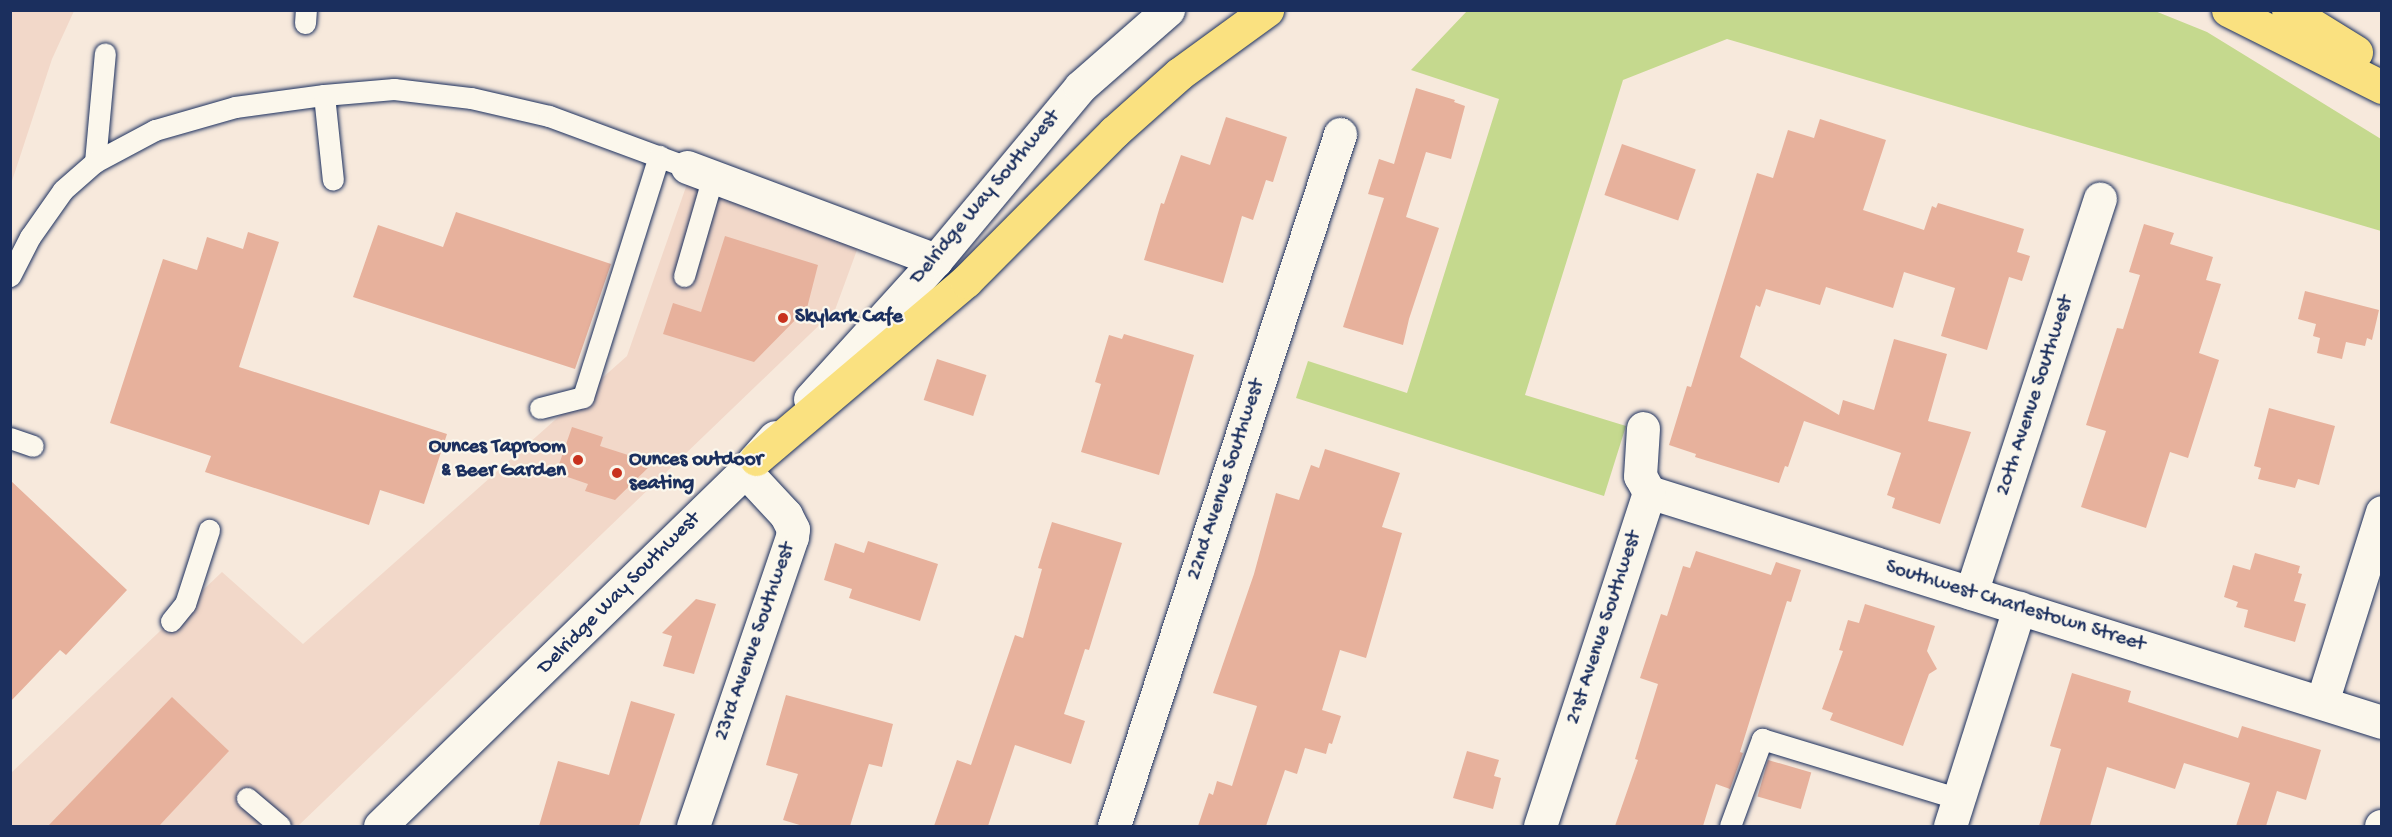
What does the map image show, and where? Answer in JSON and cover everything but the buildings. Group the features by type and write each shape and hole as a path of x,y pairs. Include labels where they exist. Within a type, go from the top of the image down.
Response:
{"highway":[{"path":"2228,10 2382,87"},
{"path":"2288,10 2382,68"},
{"path":"750,465 966,281 1114,132 1179,74 1258,16"}],"street":[{"name":"Delridge Way Southwest","path":"380,826 750,465 936,260 1080,87 1167,10"},
{"name":"22nd Avenue Southwest","path":"1114,826 1340,134"},
{"path":"687,167 936,260"},
{"name":"20th Avenue Southwest","path":"1971,593 2100,199"},
{"path":"1643,428 1640,476 1649,492"},
{"name":"23rd Avenue Southwest","path":"693,826 792,537 790,522 750,465"},
{"name":"Southwest Charlestown Street","path":"1649,492 2382,722"},
{"name":"21st Avenue Southwest","path":"1540,826 1649,492"},
{"path":"2322,702 2382,512"},
{"path":"1955,813 2019,608"}],"lane":[{"path":"95,162 105,53"},
{"path":"10,276 30,237 63,190 95,162 155,130 235,107 324,94 394,90 471,98 549,116 687,167"},
{"path":"324,94 333,180"},
{"path":"684,276 687,167"},
{"path":"540,408 583,397 687,167"},
{"path":"10,438 33,446"},
{"path":"171,621 185,604 209,530"},
{"path":"1730,826 1762,739 1955,813"},
{"path":"247,798 280,826"}],"shaded area":[{"path":"11,10 74,11 52,59 11,184"},
{"path":"688,181 861,239 835,310 298,826 11,826 11,773 222,572 303,644 627,356"}],"green space":[{"path":"1467,11 2155,11 2207,32 2381,139 2381,231 1727,39 1623,80 1525,395 1626,426 1604,496 1296,398 1308,361 1407,393 1499,99 1411,70"}],"place":[{"name":"Skylark Cafe","path":"783,318"},
{"name":"Ounces Taproom & Beer Garden","path":"578,460"},
{"name":"Ounces outdoor seating","path":"617,473"}]}
